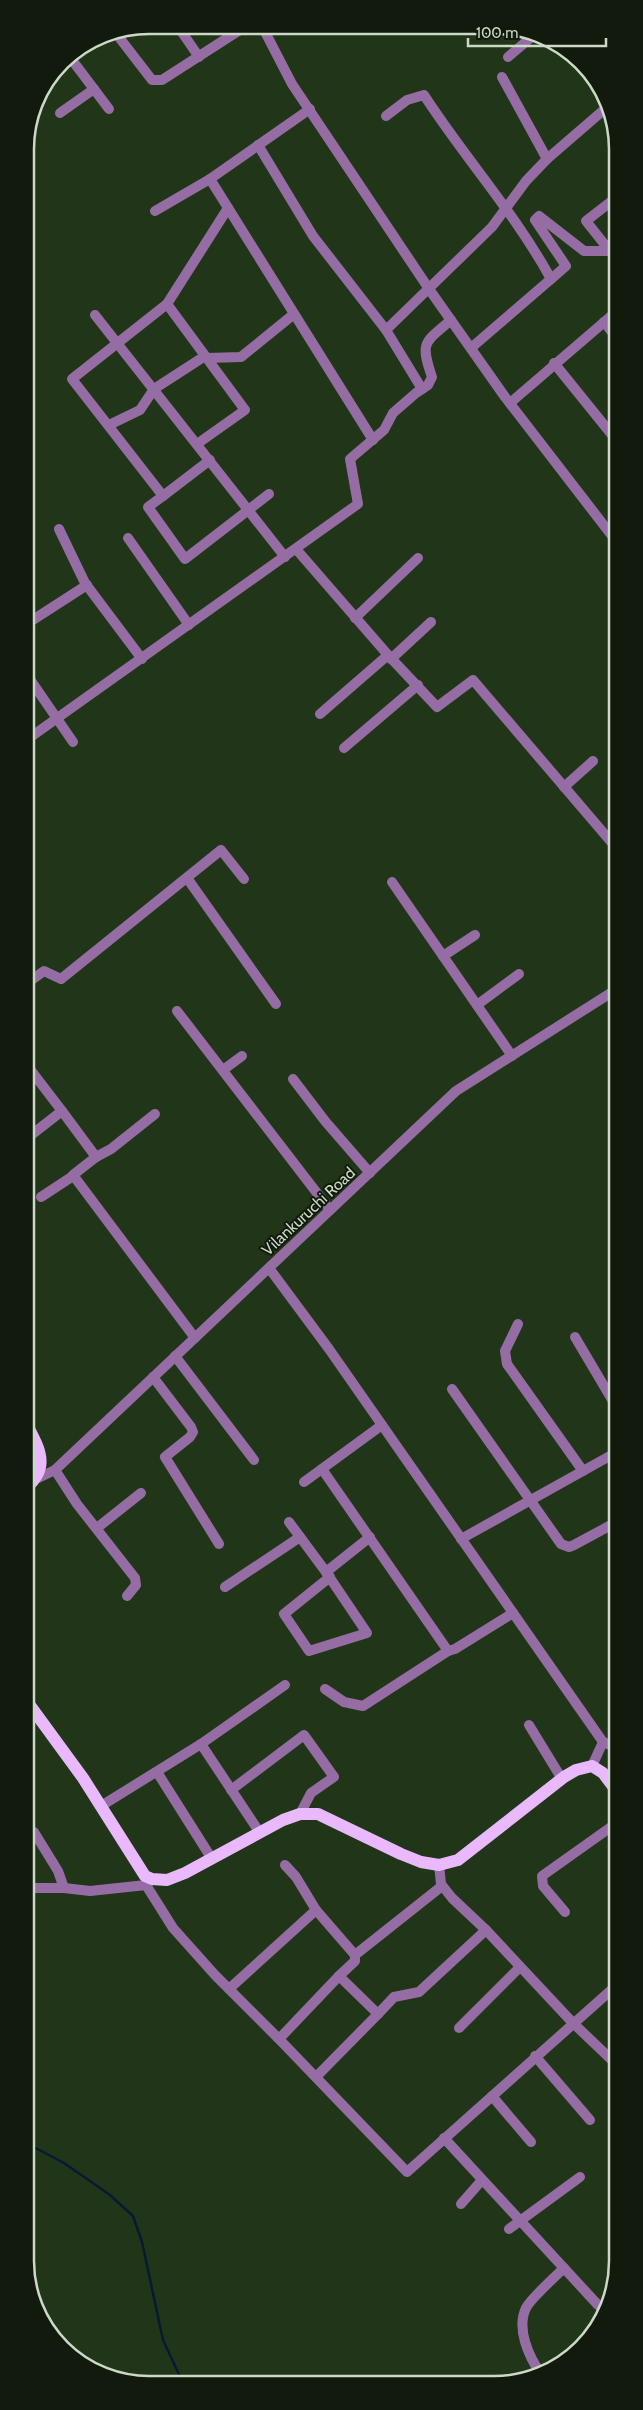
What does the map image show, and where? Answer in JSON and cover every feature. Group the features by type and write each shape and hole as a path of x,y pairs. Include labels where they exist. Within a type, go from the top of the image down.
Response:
{"main road":[{"path":"34,1440 42,1456 38,1478 34,1481"},
{"path":"34,1711 101,1806 149,1882 167,1880 300,1814 318,1814 401,1854 421,1862 439,1865 458,1860 576,1770 592,1766 603,1773 609,1781"}],"street":[{"path":"183,34 199,57"},
{"path":"120,38 152,80 162,80 234,34"},
{"path":"266,34 292,84 429,289 510,403 609,533"},
{"path":"508,57 529,40"},
{"path":"73,62 109,109"},
{"path":"502,77 547,159"},
{"path":"60,113 94,89"},
{"path":"386,116 407,100 424,95 505,209 550,280"},
{"path":"155,211 210,179 310,109"},
{"path":"386,330 492,227 526,181 547,159 602,111"},
{"path":"258,145 312,236 386,330 422,389"},
{"path":"210,179 373,440"},
{"path":"609,203 586,221 609,250"},
{"path":"164,496 72,379 167,304 228,208"},
{"path":"471,348 566,266 535,220 540,216 584,251 609,251"},
{"path":"167,304 245,410 197,444"},
{"path":"109,425 140,410 154,389 206,357 241,357 294,314"},
{"path":"95,315 285,557"},
{"path":"510,403 609,318"},
{"path":"34,735 358,504 350,459 384,430 393,414 428,385 432,377 424,353 429,339 451,320"},
{"path":"604,322 609,328"},
{"path":"554,364 609,431"},
{"path":"210,460 164,496 148,506 184,559 269,494"},
{"path":"59,529 87,585 142,659"},
{"path":"128,538 189,625"},
{"path":"296,549 389,657 418,685 437,707 474,680 609,839"},
{"path":"355,618 418,558"},
{"path":"34,620 87,585"},
{"path":"320,714 431,622"},
{"path":"34,684 74,742"},
{"path":"344,748 418,685"},
{"path":"564,787 593,761"},
{"path":"34,978 44,971 61,979 221,850 244,879"},
{"path":"187,878 276,1004"},
{"path":"392,882 512,1056"},
{"path":"443,956 475,935"},
{"path":"477,1005 519,974"},
{"name":"Vilankuruchi Road","path":"38,1478 54,1470 456,1091 609,994"},
{"path":"177,1010 330,1210"},
{"path":"223,1070 242,1056"},
{"path":"34,1074 96,1157"},
{"path":"293,1079 325,1121 370,1173"},
{"path":"34,1133 62,1111"},
{"path":"42,1197 73,1176 96,1157 111,1149 155,1114"},
{"path":"73,1176 195,1338"},
{"path":"269,1268 382,1425 602,1742 609,1745"},
{"path":"518,1324 505,1350 506,1364 583,1471"},
{"path":"575,1337 609,1394"},
{"path":"175,1356 254,1460"},
{"path":"153,1378 191,1427 192,1432 190,1437 165,1457 219,1544"},
{"path":"452,1389 565,1546 574,1546 609,1525"},
{"path":"304,1482 382,1425"},
{"path":"461,1539 609,1456"},
{"path":"322,1469 448,1651"},
{"path":"54,1470 135,1578 136,1585 127,1596"},
{"path":"97,1528 141,1493"},
{"path":"289,1522 328,1575 367,1633 309,1651 284,1614 328,1575 370,1537"},
{"path":"226,1587 300,1537"},
{"path":"325,1689 344,1702 363,1706 448,1651 455,1650 513,1613"},
{"path":"101,1806 200,1744 285,1685"},
{"path":"529,1725 562,1779"},
{"path":"231,1790 304,1735 334,1777 311,1793 300,1814"},
{"path":"592,1766 602,1742"},
{"path":"200,1744 260,1833"},
{"path":"157,1772 212,1859"},
{"path":"565,1912 543,1886 542,1876 609,1828"},
{"path":"34,1832 58,1871 64,1888"},
{"path":"285,1865 296,1876 316,1910 355,1955"},
{"path":"439,1865 438,1878 442,1886 460,1907 486,1930 572,2022 609,2057"},
{"path":"34,1888 64,1888 90,1891 149,1882 173,1928 229,1989 407,2172 572,2022 609,1991"},
{"path":"279,2039 354,1961 355,1955 442,1886"},
{"path":"229,1989 316,1910"},
{"path":"316,2078 394,1997 419,1992 486,1930"},
{"path":"459,2028 520,1967"},
{"path":"339,1976 378,2014"},
{"path":"536,2056 590,2120"},
{"path":"492,2096 530,2142"},
{"path":"444,2138 598,2305"},
{"path":"509,2229 580,2178"},
{"path":"461,2204 482,2180"},
{"path":"537,2368 529,2356 524,2340 526,2307 564,2268"}],"waterway":[{"path":"34,2147 64,2163 110,2195 133,2216 142,2242 163,2340 180,2376"}]}
